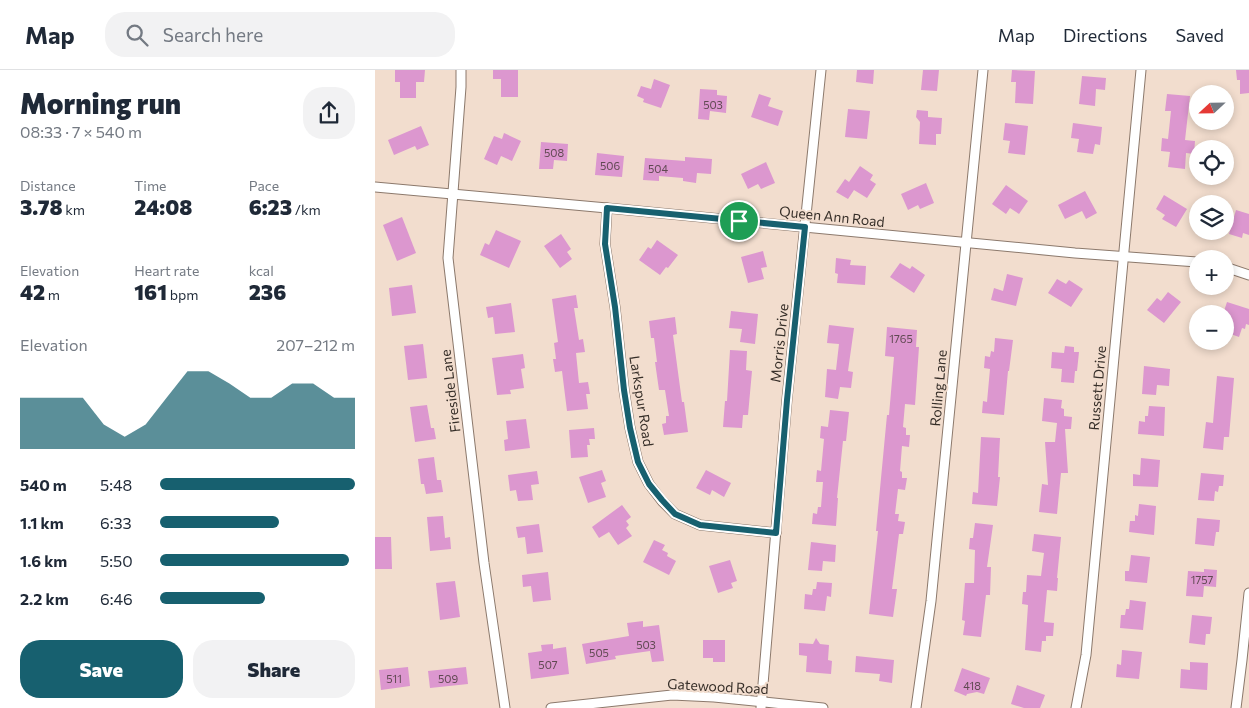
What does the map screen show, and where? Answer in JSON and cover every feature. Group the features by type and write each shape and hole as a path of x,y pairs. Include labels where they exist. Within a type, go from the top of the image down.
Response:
{"street":[{"name":"Fireside Lane","path":"461,70 449,258 483,553 505,708"},
{"name":"Morris Drive","path":"761,705 787,400 821,70"},
{"name":"Rolling Lane","path":"916,708 931,601 983,70"},
{"name":"Russett Drive","path":"1076,708 1086,655 1141,70"},
{"name":"Queen Ann Road","path":"375,187 965,243 1189,261"},
{"name":"Larkspur Road","path":"607,208 605,244 615,307 624,390 638,462 649,484 675,514 700,525 776,533"},
{"path":"1234,270 1249,275"},
{"path":"1236,708 1246,662 1249,594"},
{"name":"Gatewood Road","path":"551,708 672,695 714,697 761,705 823,708"}],"building":[{"path":"395,70 425,70 424,82 416,82 416,98 400,98 400,82 395,82"},
{"path":"493,70 518,70 518,97 501,97 501,79 493,79"},
{"path":"857,70 874,70 873,84 856,82"},
{"path":"923,70 939,70 937,91 921,90"},
{"path":"1012,70 1035,71 1033,104 1015,103 1016,82 1011,82"},
{"path":"1236,70 1249,70 1249,93 1240,94 1240,80 1237,80"},
{"path":"1082,76 1106,78 1105,90 1096,89 1095,106 1079,104"},
{"path":"654,79 670,85 661,108 643,102 644,99 637,96 641,86 651,89"},
{"path":"700,89 717,90 717,95 727,96 726,113 710,111 709,120 698,119"},
{"path":"759,94 771,98 768,106 783,111 778,126 751,117"},
{"path":"1167,94 1189,96 1185,140 1189,140 1189,153 1186,153 1185,169 1168,167 1170,152 1161,151 1162,138 1168,139 1171,111 1165,111"},
{"path":"848,109 870,111 867,139 845,137"},
{"path":"917,110 928,111 928,117 942,118 941,134 936,134 936,145 919,144 920,122 916,117"},
{"path":"1005,123 1028,126 1025,155 1008,153 1010,141 1003,140"},
{"path":"1073,123 1102,127 1100,145 1095,144 1093,154 1077,152 1079,139 1071,138"},
{"path":"421,126 429,145 417,150 415,146 394,155 388,140"},
{"path":"504,133 521,141 512,161 501,156 497,165 484,159 494,136 502,139"},
{"path":"541,142 568,144 567,161 554,160 553,169 539,169"},
{"path":"597,153 624,156 622,177 595,175"},
{"path":"685,157 712,159 711,174 697,173 696,183 683,181 683,178 659,176 659,181 643,180 645,158 685,161"},
{"path":"766,162 775,183 761,189 758,184 748,189 741,174"},
{"path":"860,166 873,175 870,180 876,184 867,198 854,190 848,199 836,192 845,179 849,182"},
{"path":"926,183 934,203 920,209 918,205 908,210 901,194"},
{"path":"1006,185 1028,201 1019,214 1010,208 1006,214 992,204"},
{"path":"1085,191 1097,213 1086,219 1082,211 1065,219 1058,205"},
{"path":"1164,195 1187,209 1176,227 1162,219 1165,215 1156,209"},
{"path":"1236,210 1249,214 1249,235 1243,233 1242,238 1234,236"},
{"path":"402,217 416,253 397,261 383,225"},
{"path":"496,230 521,241 509,268 480,255 485,243 489,245"},
{"path":"561,234 571,249 567,252 572,259 560,268 544,246"},
{"path":"657,240 678,255 660,275 639,260 648,247 651,249"},
{"path":"763,251 767,267 761,268 764,279 748,283 741,257"},
{"path":"836,258 851,260 850,265 866,266 865,285 837,283 838,274 835,273"},
{"path":"900,263 910,269 912,266 925,275 914,293 890,277"},
{"path":"1007,274 1023,278 1016,306 991,300 994,288 1003,291"},
{"path":"1057,279 1066,284 1069,280 1083,289 1071,307 1048,293"},
{"path":"412,285 416,313 392,316 389,288"},
{"path":"1168,292 1181,302 1164,323 1147,310 1157,298 1161,301"},
{"path":"576,295 578,308 574,308 579,340 583,339 585,352 576,353 579,383 588,382 590,394 586,394 588,409 567,411 562,371 555,372 553,359 556,359 554,343 558,342 552,299"},
{"path":"1227,302 1249,309 1249,325 1246,324 1245,329 1242,328 1239,337 1234,335 1234,305 1226,305"},
{"path":"511,303 515,332 495,334 493,317 488,318 486,307"},
{"path":"731,311 758,314 755,344 740,342 742,329 729,328"},
{"path":"675,317 677,334 673,335 688,432 664,435 662,424 666,423 666,416 669,416 665,390 659,390 654,338 651,338 649,321"},
{"path":"829,325 854,328 848,371 853,372 851,388 840,387 838,399 825,397 827,369 836,370 839,344 827,343"},
{"path":"887,327 917,330 916,347 919,347 915,405 905,404 903,427 906,428 906,435 910,435 909,447 902,446 900,471 902,472 902,478 907,478 905,490 898,489 895,514 899,514 898,521 905,522 903,534 899,534 892,589 897,589 893,617 869,614 894,357 885,356"},
{"path":"995,338 1013,340 1004,415 982,413 983,401 987,402 990,369 984,368 985,356 990,357 991,351 994,352"},
{"path":"423,344 427,378 408,380 404,346"},
{"path":"1065,346 1074,347 1074,352 1079,352 1074,383 1061,382 1062,369 1051,368 1052,352 1064,353"},
{"path":"730,350 747,351 746,370 752,371 748,415 743,415 742,428 723,427 725,401 727,401"},
{"path":"523,354 525,368 521,369 524,388 510,390 511,394 497,395 492,358"},
{"path":"1144,366 1170,369 1169,386 1157,385 1156,395 1142,394"},
{"path":"1217,376 1234,378 1229,437 1224,437 1223,450 1203,448 1206,422 1213,423"},
{"path":"1044,398 1062,400 1061,408 1064,409 1064,416 1072,417 1071,429 1065,429 1068,473 1061,473 1057,514 1039,512 1042,484 1048,485 1045,442 1055,442 1057,423 1042,421"},
{"path":"427,405 431,428 434,428 436,439 415,442 410,407"},
{"path":"1149,406 1165,407 1164,436 1138,434 1139,421 1145,422"},
{"path":"830,410 849,412 846,441 843,441 836,526 812,524 813,513 817,514 818,507 821,507 823,482 816,482 817,470 821,471 824,439 820,438 821,426 828,427"},
{"path":"526,419 530,448 505,451 504,440 508,439 506,421"},
{"path":"594,428 595,439 589,439 590,445 587,445 588,457 571,458 569,430"},
{"path":"981,437 1000,438 998,477 1000,477 997,506 972,504 973,492 978,493"},
{"path":"434,457 437,480 441,480 443,492 426,494 424,484 421,484 418,459"},
{"path":"1141,458 1160,460 1158,487 1133,486 1133,474 1140,475"},
{"path":"602,470 606,481 601,483 606,497 588,503 579,477"},
{"path":"706,470 731,483 724,497 712,490 710,495 696,488"},
{"path":"537,471 539,484 531,485 533,500 518,501 516,490 510,491 508,475"},
{"path":"1201,473 1224,475 1223,486 1219,486 1218,492 1215,491 1214,501 1198,500"},
{"path":"1139,504 1156,506 1154,535 1129,532 1130,521 1135,521 1135,515 1138,516"},
{"path":"622,505 631,517 626,521 629,525 626,528 632,536 618,545 609,532 599,538 592,527"},
{"path":"443,516 445,538 450,537 451,549 430,551 427,517"},
{"path":"1197,518 1220,520 1219,532 1216,532 1214,546 1195,544"},
{"path":"975,523 993,525 987,567 991,567 990,595 986,595 981,637 963,635 965,621 962,620 965,583 974,583 975,550 969,549"},
{"path":"539,524 543,552 527,554 525,537 518,538 516,527"},
{"path":"1034,534 1061,537 1057,591 1047,590 1044,622 1054,623 1053,636 1046,636 1046,641 1042,641 1041,652 1025,650 1028,605 1022,604 1023,592 1026,592 1027,575 1041,576 1044,553 1032,551"},
{"path":"375,537 391,537 392,569 375,569"},
{"path":"654,540 665,545 662,550 668,553 667,556 676,561 669,575 643,562"},
{"path":"811,542 836,545 835,562 823,561 822,571 808,570"},
{"path":"1131,555 1150,557 1147,583 1125,581 1125,571 1129,571"},
{"path":"730,560 737,581 731,583 733,588 718,593 709,566"},
{"path":"1204,569 1217,570 1216,587 1204,586 1203,597 1186,596 1188,571 1204,572"},
{"path":"548,572 551,600 533,602 531,586 523,587 522,575"},
{"path":"455,581 460,617 440,620 436,583"},
{"path":"817,582 832,583 831,597 827,596 825,611 804,609 805,594 812,595 813,589 816,589"},
{"path":"1130,600 1146,602 1143,630 1120,628 1121,615 1125,615 1126,609 1129,609"},
{"path":"1192,615 1212,617 1210,634 1206,634 1205,645 1189,643"},
{"path":"643,621 643,627 659,625 664,661 652,662 650,651 615,656 616,659 586,664 582,644 629,636 627,623"},
{"path":"816,638 820,644 829,645 828,660 832,661 831,674 806,672 807,656 799,655 799,643 813,644"},
{"path":"703,640 725,640 725,662 713,662 713,658 703,658"},
{"path":"553,644 553,649 566,647 569,674 531,679 528,653 542,651 541,645"},
{"path":"1122,650 1142,652 1139,679 1116,677 1117,664 1121,665"},
{"path":"856,656 894,660 892,683 879,681 880,674 855,672"},
{"path":"1190,662 1208,663 1207,690 1180,688 1181,669 1190,670"},
{"path":"408,667 410,686 381,690 379,670"},
{"path":"466,667 468,684 430,688 428,671"},
{"path":"962,668 990,678 984,694 977,692 967,694 966,696 954,691"},
{"path":"1017,685 1045,695 1040,708 1024,708 1011,704"}],"route":[{"path":"607,208 739,221 805,227 787,400 776,533 700,525 675,514 649,484 638,462 630,428 605,244 607,208"}]}
